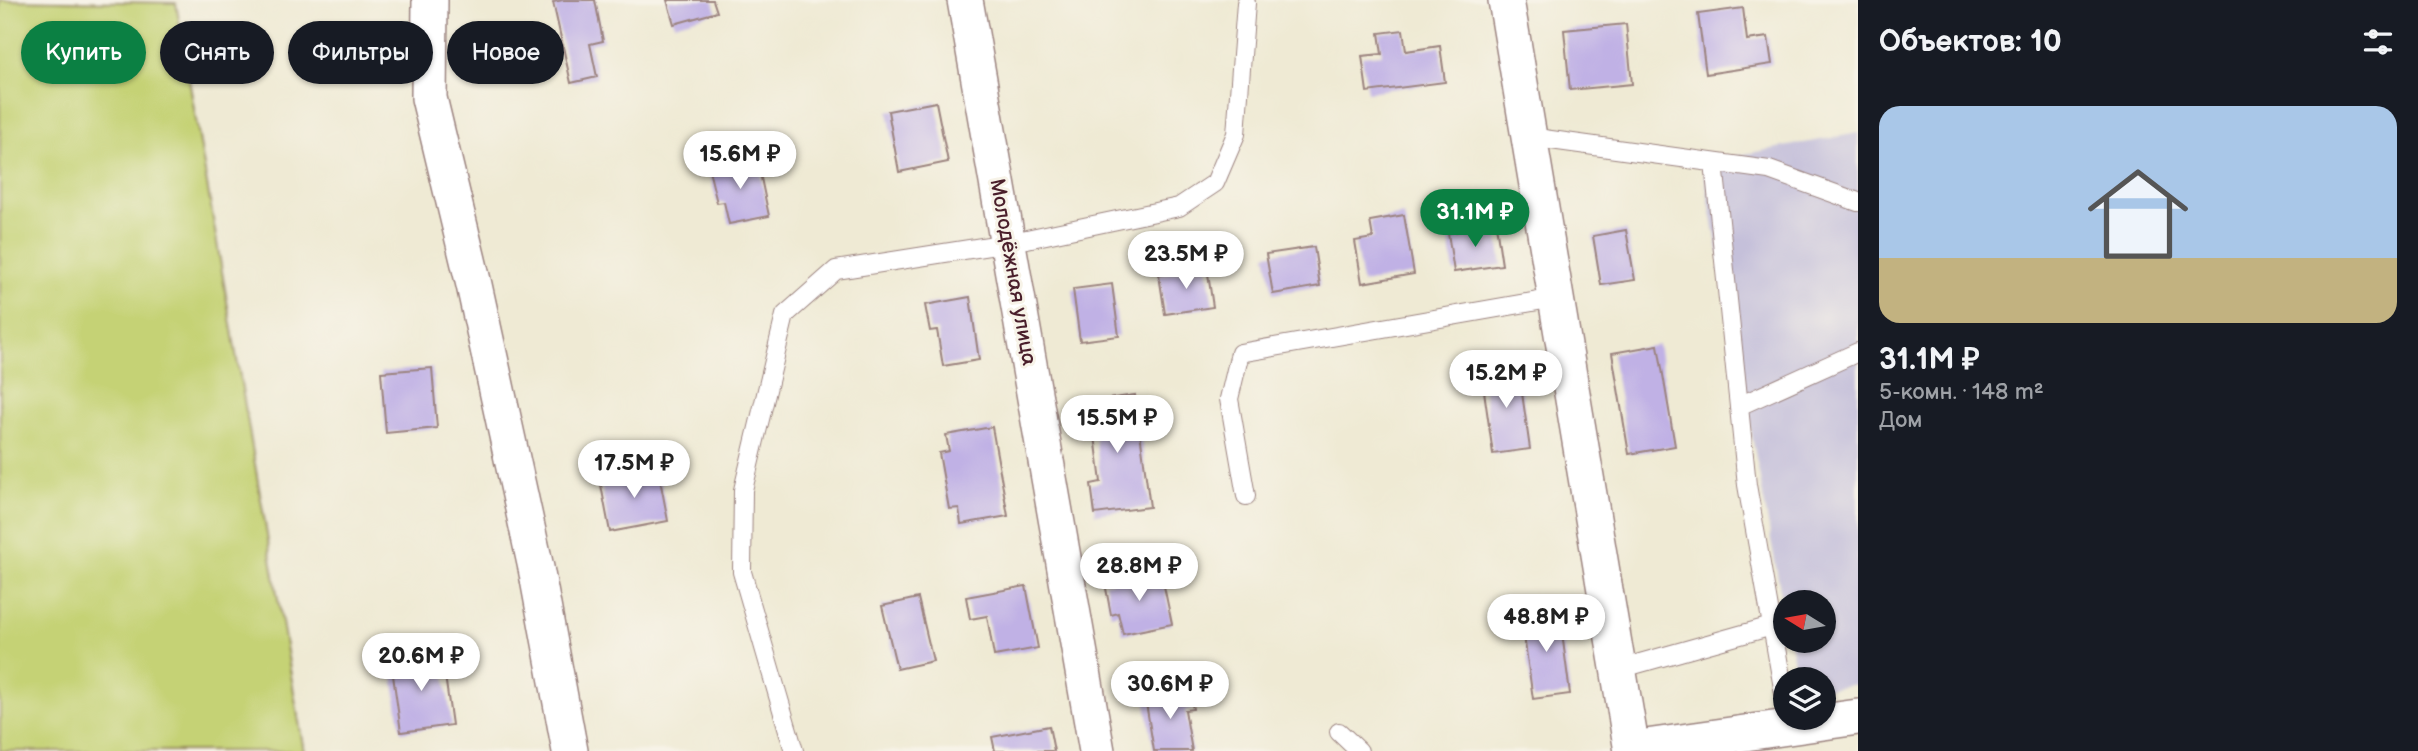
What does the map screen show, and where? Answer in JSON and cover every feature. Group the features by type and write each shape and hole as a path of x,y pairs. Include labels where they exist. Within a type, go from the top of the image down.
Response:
{"street":[{"path":"430,0 429,98 474,285 530,541 570,751"},
{"name":"Молодёжная улица","path":"965,0 1097,751"},
{"path":"1506,0 1632,750 1773,718"},
{"path":"1836,716 1858,717"}],"lane":[{"path":"794,751 742,572 743,490 785,315 836,270 1008,243 1179,207 1215,183 1236,134 1246,3"},
{"path":"1529,137 1769,170 1858,202"},
{"path":"1714,163 1747,485 1779,667"},
{"path":"1245,496 1229,399 1240,353 1555,298"},
{"path":"1739,406 1858,352"},
{"path":"1619,669 1772,626"},
{"path":"1339,732 1359,751"}],"shaded area":[{"path":"1858,133 1858,684 1836,687 1836,667 1795,667 1792,653 1836,653 1836,590 1780,590 1702,162"}],"green space":[{"path":"0,0 176,3 179,21 160,21 160,84 190,84 304,751 0,751"}],"building":[{"path":"595,0 603,41 590,44 597,77 571,83 564,52 564,21 557,21 553,2"},
{"path":"667,0 713,0 717,12 674,24"},
{"path":"1743,8 1747,40 1768,37 1772,64 1706,74 1698,14"},
{"path":"1626,24 1632,84 1570,90 1564,30"},
{"path":"1403,30 1406,51 1440,46 1445,82 1367,92 1362,56 1382,54 1379,33"},
{"path":"936,102 948,162 899,172 888,111"},
{"path":"757,159 769,216 729,224 724,202 717,203 709,170"},
{"path":"1404,215 1414,274 1362,283 1355,241 1373,238 1370,221"},
{"path":"1496,225 1502,265 1454,272 1448,233"},
{"path":"1626,230 1635,280 1601,285 1593,236"},
{"path":"1314,247 1320,286 1273,294 1266,254"},
{"path":"1207,267 1213,307 1165,314 1159,275"},
{"path":"1112,284 1119,336 1080,341 1073,289"},
{"path":"970,297 979,360 943,366 937,330 930,331 925,305"},
{"path":"1658,345 1675,446 1629,454 1612,353"},
{"path":"1518,365 1530,449 1493,454 1481,370"},
{"path":"432,368 437,428 386,433 381,372"},
{"path":"1135,395 1150,507 1095,514 1091,484 1101,482 1095,436 1086,437 1081,403"},
{"path":"992,427 1008,516 961,524 959,508 949,509 939,453 949,451 946,435"},
{"path":"658,469 668,521 610,532 600,480"},
{"path":"1161,572 1172,624 1123,634 1118,613 1111,615 1105,583"},
{"path":"1026,586 1038,648 994,656 987,616 970,619 966,597"},
{"path":"918,598 933,661 897,669 882,606"},
{"path":"1559,610 1570,694 1533,699 1521,615"},
{"path":"442,654 452,725 401,732 391,661"},
{"path":"1189,690 1193,709 1185,710 1192,751 1154,751 1145,697"},
{"path":"1049,726 1054,751 995,751 992,737"}]}
